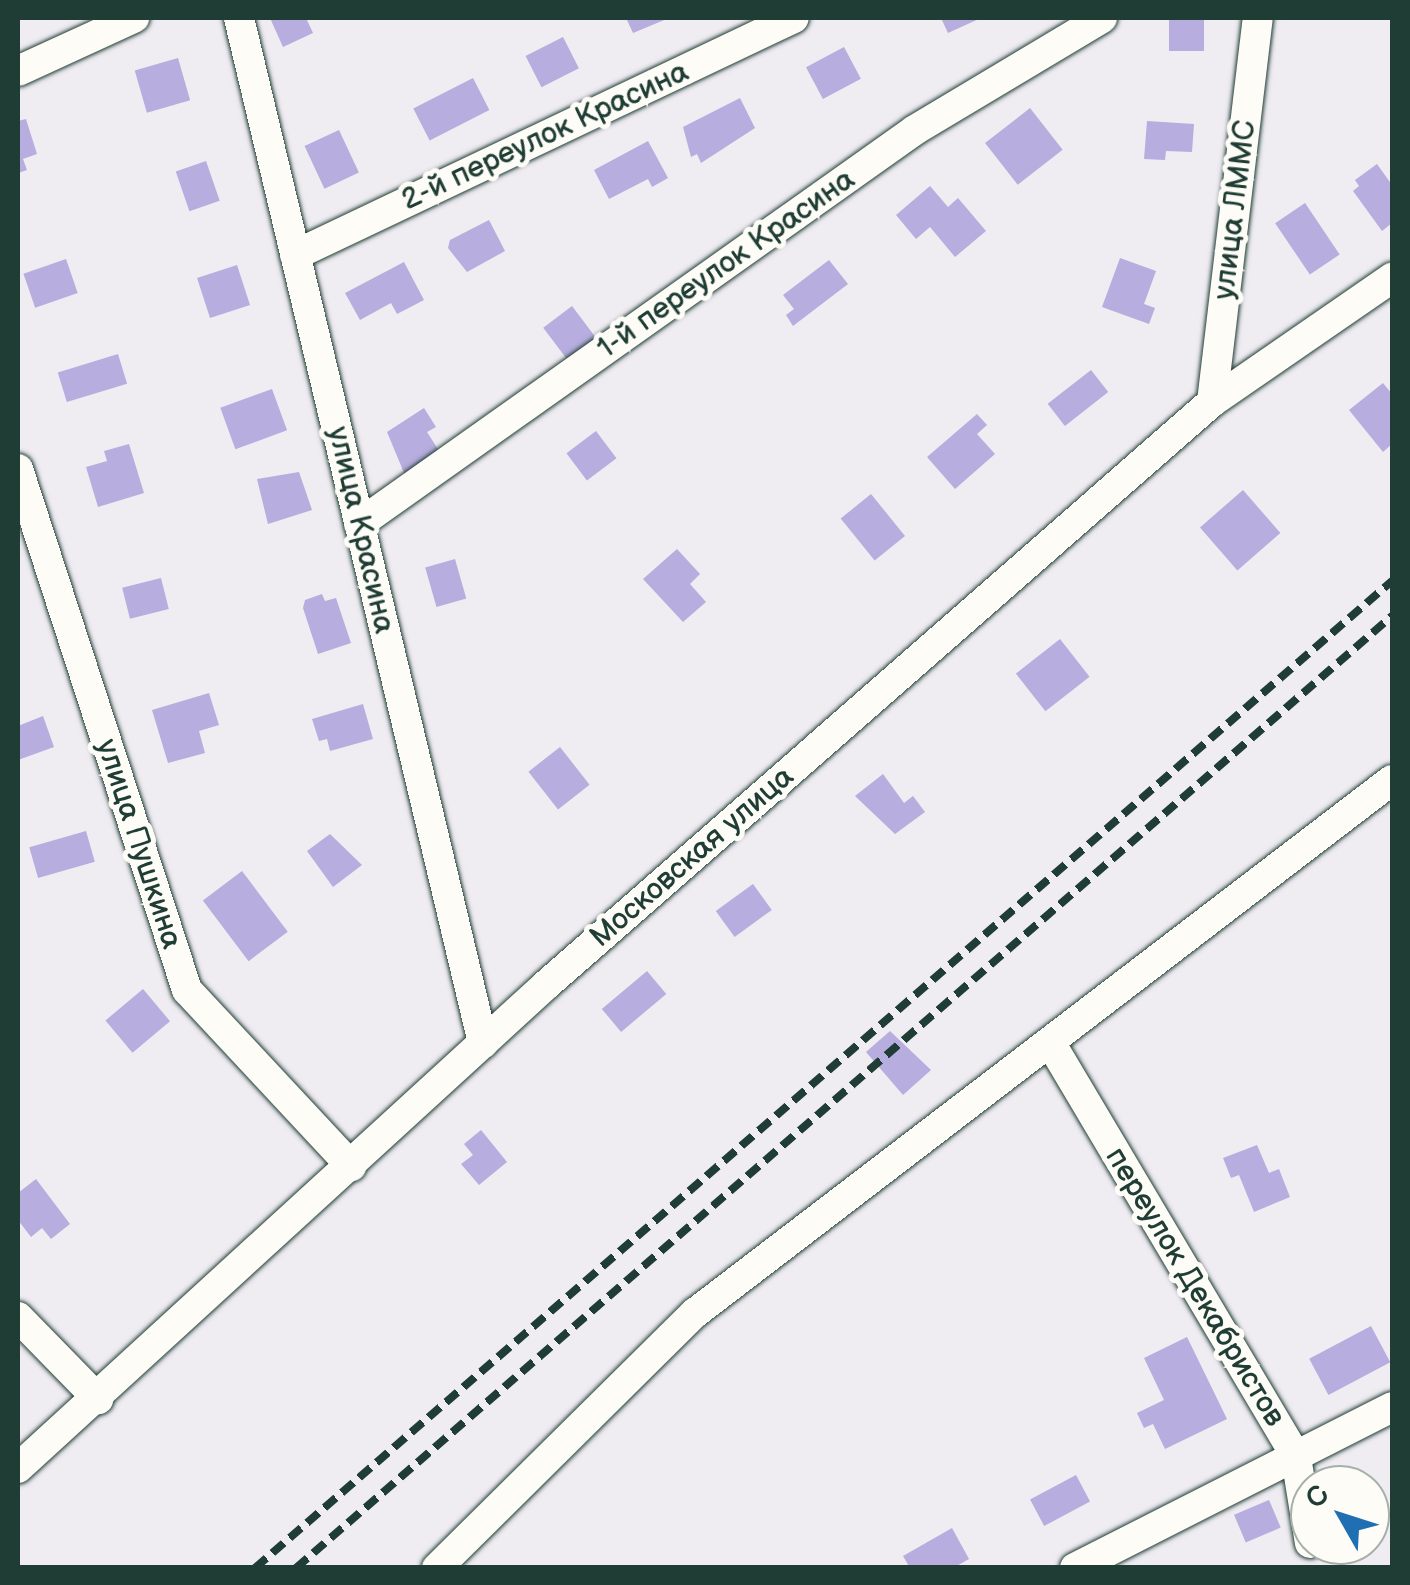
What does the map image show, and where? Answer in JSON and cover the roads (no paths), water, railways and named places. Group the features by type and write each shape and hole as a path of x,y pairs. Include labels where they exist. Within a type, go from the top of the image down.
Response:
{"street":[{"path":"18,71 134,18"},
{"name":"улица Красина","path":"239,18 483,1043"},
{"name":"2-й переулок Красина","path":"295,255 794,18"},
{"name":"1-й переулок Красина","path":"360,524 915,130 1102,18"},
{"name":"улица ЛММС","path":"1212,402 1258,18"},
{"name":"Московская улица","path":"18,1468 98,1399 483,1043 1212,402 1392,278"},
{"name":"улица Пушкина","path":"18,469 187,990 351,1166"},
{"path":"437,1568 696,1313 1392,780"},
{"name":"переулок Декабристов","path":"1050,1042 1297,1465"},
{"path":"18,1317 98,1399"},
{"path":"1075,1568 1392,1408"}],"railway":[{"path":"255,1568 1392,581"},
{"path":"296,1568 1392,616"}]}
